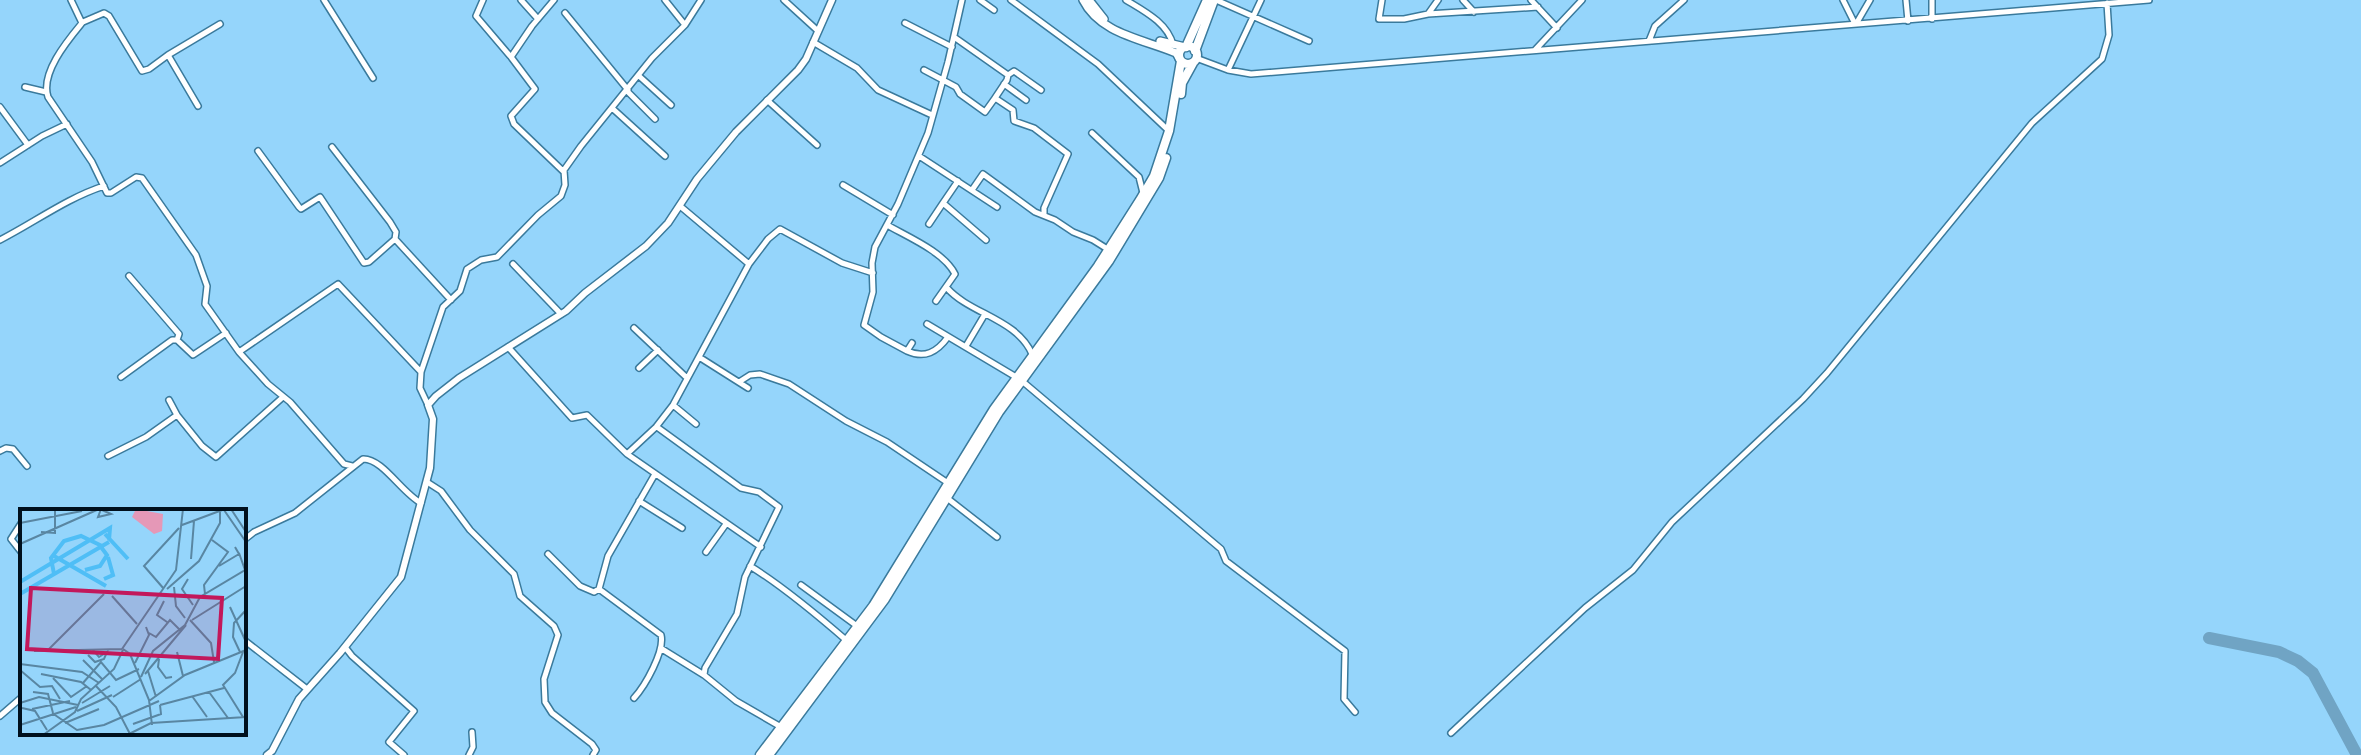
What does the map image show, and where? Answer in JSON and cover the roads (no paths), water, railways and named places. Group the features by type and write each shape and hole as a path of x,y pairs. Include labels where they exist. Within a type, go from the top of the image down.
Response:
{"main road":[{"path":"1086,0 1099,15 1113,24 1173,46 1185,47 1195,57"},
{"path":"1086,0 1088,10 1102,23 1176,53 1186,64 1195,57"},
{"path":"760,755 876,607 1032,354 1098,278 1154,176 1169,131 1180,52 1207,0"},
{"path":"945,496 949,483 1018,379 1159,178 1174,132 1182,83 1195,57 1215,0"},
{"path":"769,755 847,641 876,607"}],"street":[{"path":"71,0 82,23"},
{"path":"324,0 373,78"},
{"path":"483,0 476,16 535,89 511,116 514,124 564,172"},
{"path":"521,0 538,19"},
{"path":"511,57 554,0"},
{"path":"665,0 685,25"},
{"path":"267,755 299,699 401,577 427,482 433,435 433,419 420,388 421,372 443,307 460,291 470,267 481,260 497,257 561,196 564,172 581,146 685,25 701,0"},
{"path":"784,0 818,31"},
{"path":"428,405 446,387 561,314 646,246 680,206 697,179 766,100 798,70 832,0"},
{"path":"948,337 942,346 922,356 907,351 864,325 873,292 875,247 919,156 943,80 962,0"},
{"path":"980,0 994,10"},
{"path":"1011,0 1098,64 1169,131"},
{"path":"1126,0 1158,20 1172,39 1173,46"},
{"path":"1215,0 1309,41"},
{"path":"1228,70 1261,0"},
{"path":"1381,0 1379,19 1538,7"},
{"path":"1428,14 1438,0"},
{"path":"1463,0 1475,13"},
{"path":"1531,0 1557,28"},
{"path":"1534,51 1582,0"},
{"path":"1649,42 1655,26 1684,0"},
{"path":"1843,0 1855,25"},
{"path":"1855,25 1870,0"},
{"path":"1906,0 1908,21"},
{"path":"1932,0 1932,19"},
{"path":"1195,57 1228,70 1251,74 2149,0"},
{"path":"1451,733 1585,608 1633,570 1672,522 1827,373 2032,123 2102,59 2109,35 2105,2"},
{"path":"46,92 61,50 82,23 104,13 109,16 142,71 220,24"},
{"path":"565,13 627,90 655,119"},
{"path":"905,23 952,47"},
{"path":"954,37 1008,75"},
{"path":"813,42 857,68 878,90 932,115"},
{"path":"168,55 198,106"},
{"path":"924,70 956,87 960,94 985,112 1008,75 1014,71 1041,90"},
{"path":"639,76 671,105"},
{"path":"1004,84 1026,100"},
{"path":"25,87 46,92 92,162 107,193 136,177 142,178 193,251 207,286 205,304 239,352 344,464 352,466"},
{"path":"995,98 1013,110 1014,121 1009,129"},
{"path":"766,100 817,145"},
{"path":"0,107 28,145"},
{"path":"612,108 665,156"},
{"path":"1014,121 1034,128 1068,154 1044,208 1044,215"},
{"path":"0,163 67,124"},
{"path":"1092,133 1139,177 1143,199"},
{"path":"332,147 390,222 396,232 395,239"},
{"path":"258,151 301,209 320,197 364,263 395,239"},
{"path":"919,156 997,207"},
{"path":"972,190 983,174 1029,208 1109,250"},
{"path":"929,224 958,181"},
{"path":"843,185 893,215"},
{"path":"0,240 55,211 75,196 104,186"},
{"path":"943,203 986,240"},
{"path":"680,206 749,264"},
{"path":"887,225 932,252 953,270 955,274 936,301"},
{"path":"627,454 656,427 673,405 749,264 780,229 842,263 873,273"},
{"path":"395,239 451,300"},
{"path":"513,264 561,314"},
{"path":"129,276 179,334 177,340"},
{"path":"239,352 338,284 421,372"},
{"path":"947,288 1012,330 1032,354"},
{"path":"966,346 985,314"},
{"path":"927,324 1018,379 1221,549 1226,561 1345,651 1344,699 1355,712"},
{"path":"634,328 687,378"},
{"path":"121,377 172,340 177,340 193,355 226,333"},
{"path":"907,351 912,343"},
{"path":"508,347 572,418 587,415 627,454 761,547"},
{"path":"639,368 658,350"},
{"path":"699,357 748,388"},
{"path":"739,382 750,375 760,374 789,384 949,483"},
{"path":"169,400 202,446 216,457 283,397"},
{"path":"673,405 696,424"},
{"path":"108,456 146,437 177,415"},
{"path":"656,427 741,488 759,492 778,505 780,510 749,566 741,587 737,614 705,668 704,675"},
{"path":"0,451 13,449 27,466"},
{"path":"246,538 295,513 363,459 373,460 421,503"},
{"path":"548,554 580,586 594,592 599,589 608,556 655,474"},
{"path":"427,482 441,491 470,530 514,574 520,596 554,626 558,635 544,679 545,702 552,713 592,744 596,750 593,755"},
{"path":"945,496 997,537"},
{"path":"639,500 682,528"},
{"path":"706,552 726,524"},
{"path":"20,525 11,539 20,550"},
{"path":"749,566 782,587 847,641"},
{"path":"801,585 858,626"},
{"path":"599,589 661,635 662,649 646,684 634,698"},
{"path":"246,642 307,689"},
{"path":"345,647 414,711 389,742 404,755"},
{"path":"662,649 704,675 736,701 781,727"},
{"path":"0,716 20,699"},
{"path":"469,755 473,747 472,732"}]}
